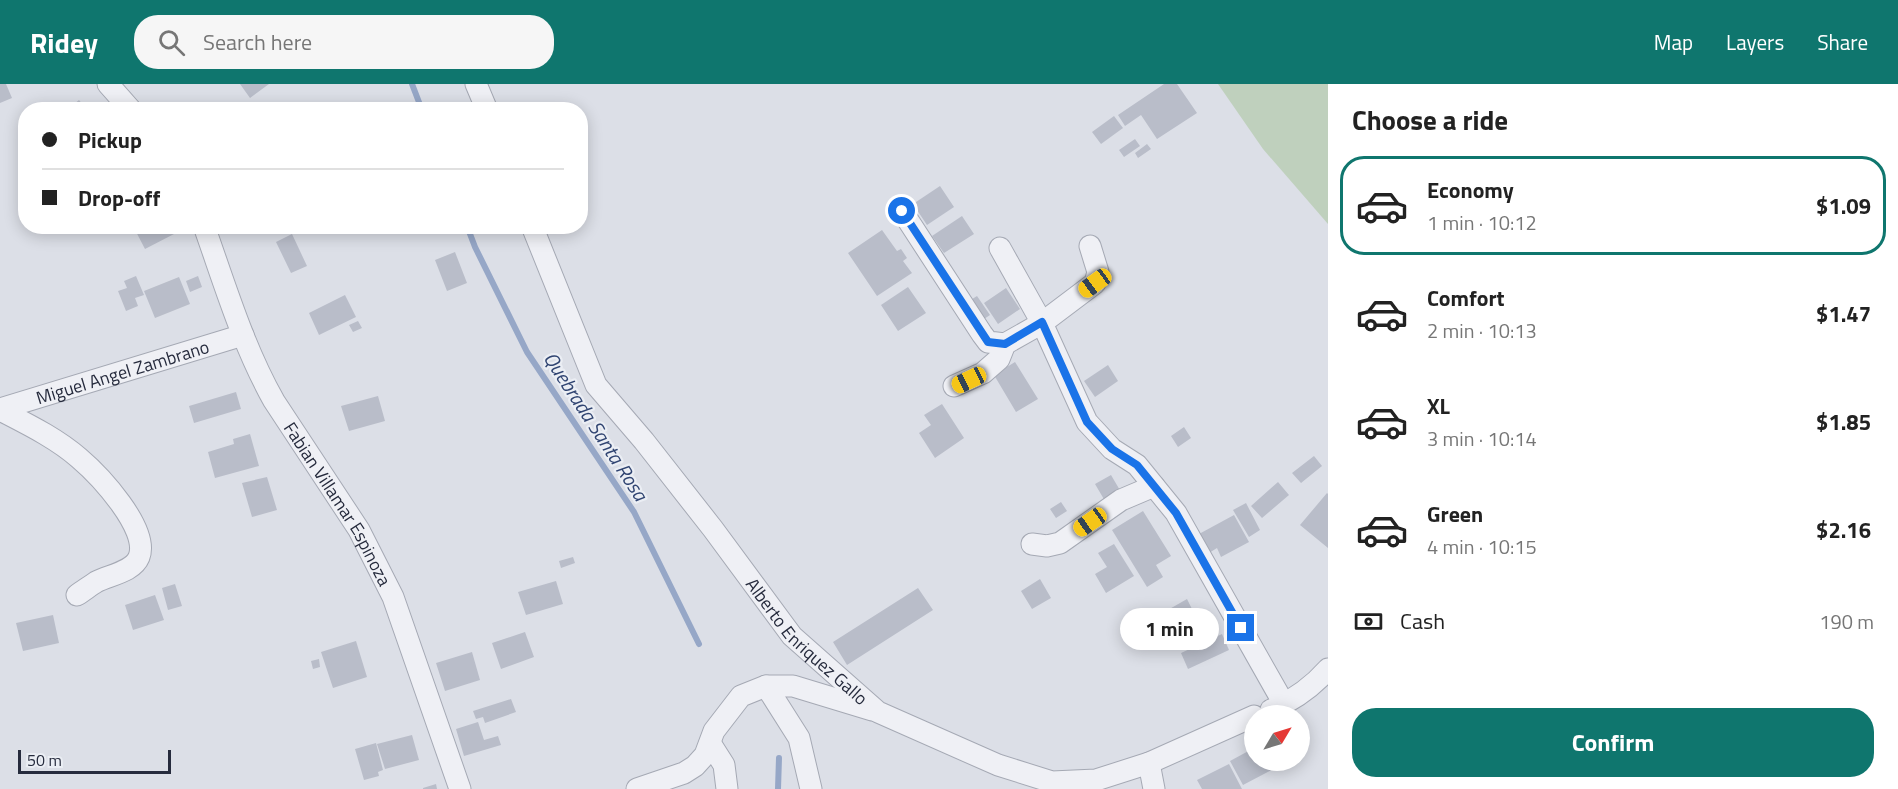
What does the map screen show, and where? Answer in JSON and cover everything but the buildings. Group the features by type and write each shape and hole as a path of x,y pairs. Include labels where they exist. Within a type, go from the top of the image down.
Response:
{"street":[{"path":"108,84 124,102"},
{"path":"476,84 484,102"},
{"path":"902,211 988,342 1005,344 1042,322 1095,283 1098,272 1090,246"},
{"name":"Fabian Villamar Espinoza","path":"207,234 243,335 270,393 359,530 393,597 460,789"},
{"name":"Alberto Enriquez Gallo","path":"535,234 596,386 672,476 792,636 878,712 998,765 1052,782 1096,780 1149,763 1244,721"},
{"path":"1000,248 1042,322 1087,422 1112,449 1137,465 1176,513 1284,704"},
{"name":"Miguel Angel Zambrano","path":"0,409 243,335"},
{"path":"954,386 983,373 999,359 1005,344"},
{"path":"0,409 79,458 120,501 137,530 141,546 139,558 127,569 97,582 77,595"},
{"path":"1032,544 1047,546 1060,543 1121,500 1154,486"},
{"name":"Alberto Enriquez Gallo","path":"1284,704 1318,680 1328,669"},
{"path":"766,686 799,738 811,789"},
{"path":"637,789 684,773 695,766 705,755 714,731 741,696 766,686 793,686 878,712"},
{"path":"710,743 724,765 727,789"},
{"path":"1149,763 1154,789"}],"green space":[{"path":"1218,84 1328,84 1328,224 1263,149"}],"waterway":[{"name":"Quebrada Santa Rosa","path":"412,84 419,102"},
{"name":"Quebrada Santa Rosa","path":"470,234 527,352 634,512 699,644"},
{"name":"Quebrada Santa Rosa","path":"778,789 779,758"}],"route":[{"path":"902,211 988,342 1005,344 1042,322 1087,422 1112,449 1137,465 1176,513 1241,628"}]}
